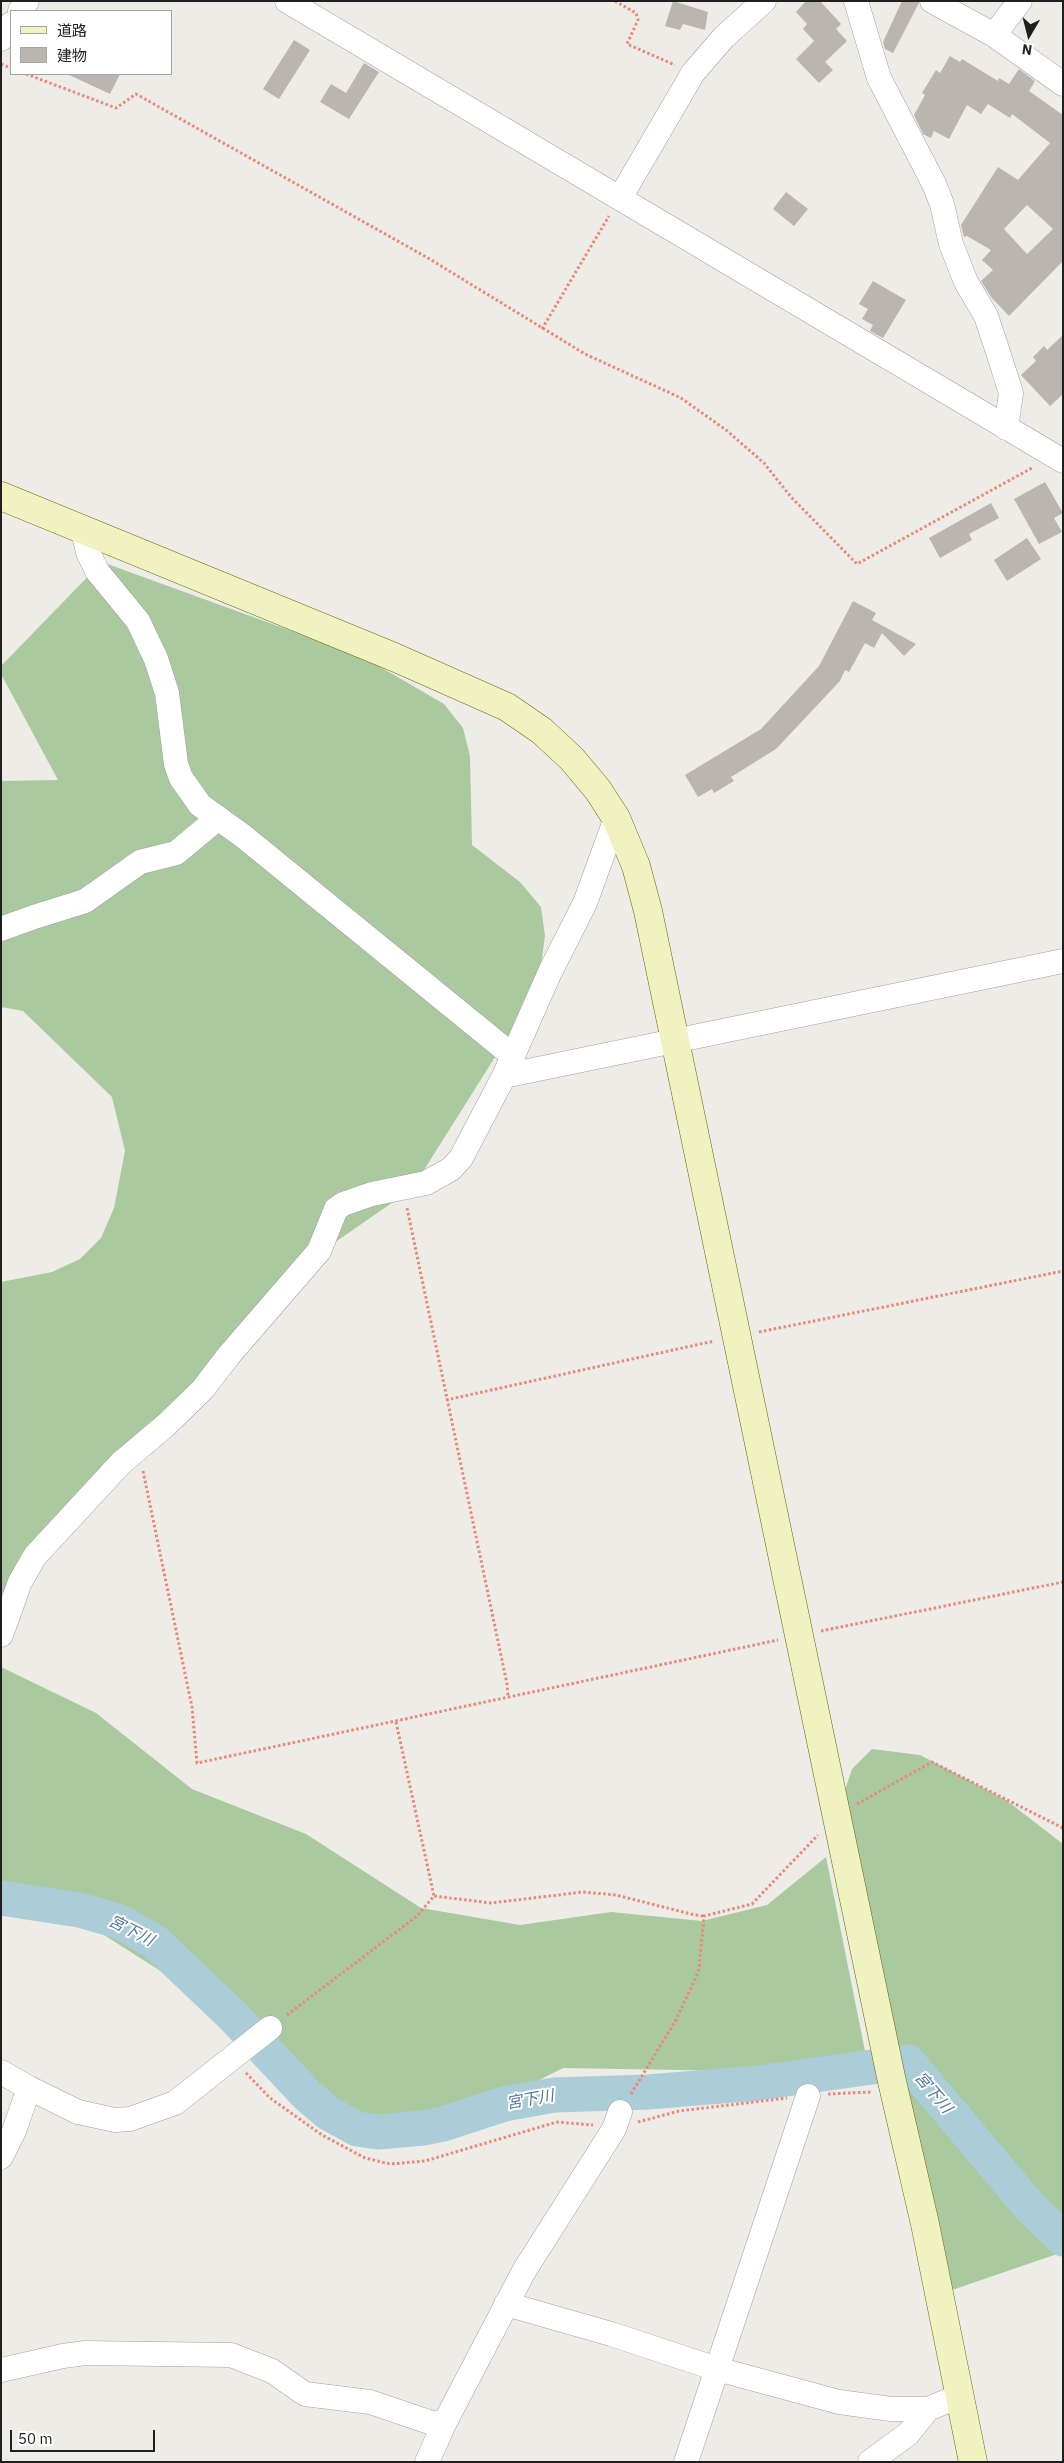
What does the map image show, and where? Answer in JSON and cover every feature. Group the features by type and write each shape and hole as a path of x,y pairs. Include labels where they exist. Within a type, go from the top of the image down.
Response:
{"street":[{"path":"287,1 310,7 620,198 1059,458"},
{"path":"620,198 693,73 724,37 764,1"},
{"path":"856,1 879,78 934,184 942,204 950,244 966,282 986,316 1011,393 1006,428"},
{"path":"932,1 994,35 1063,84"},
{"path":"994,35 1020,1"},
{"path":"1,39 10,26"},
{"path":"1,496 394,657 507,707 542,731 572,759 598,790 616,818 636,866 648,912 735,1336 800,1636 885,2048 925,2224 973,2462"},
{"path":"83,530 88,552 97,571 138,621 156,659 167,693 176,764 181,778 200,805 243,836 508,1066 674,1041 1063,961"},
{"path":"1,929 34,916 85,901 140,862 176,853 217,818"},
{"path":"1,1635 20,1582 35,1556 51,1536 138,1448 166,1425 204,1389 229,1354 319,1251 336,1209 343,1204 372,1194 426,1183 439,1178 461,1158 508,1066 550,972 586,903 616,818"},
{"path":"1,2072 78,2112 115,2120 130,2119 175,2103 270,2028"},
{"path":"1,2157 14,2131 29,2088"},
{"path":"686,2462 808,2096"},
{"path":"427,2462 444,2424 506,2304 617,2120"},
{"path":"506,2304 611,2334 716,2369 839,2402 891,2409 928,2409 959,2396"},
{"path":"1,2370 85,2353 231,2355 272,2371 305,2394 370,2402 432,2423 444,2424"},
{"path":"870,2462 908,2434 928,2409"}],"path":[{"path":"614,1 636,13 638,20 627,44 693,73"},
{"path":"29,75 116,108 136,94 428,258 586,354 681,398 726,430 764,463 790,497 857,564 1059,458"},
{"path":"542,329 620,198"},
{"path":"406,1187 407,1213 508,1696"},
{"path":"446,1400 735,1336 1063,1271"},
{"path":"138,1448 192,1707 197,1763 396,1722 508,1696 1063,1582"},
{"path":"396,1722 434,1896"},
{"path":"434,1896 490,1903 583,1892 616,1895 704,1916 752,1904 837,1814 932,1762 1063,1828"},
{"path":"270,2028 417,1916 434,1896"},
{"path":"638,2084 676,2020 696,1977 699,1968 704,1916"},
{"path":"236,2054 270,2098 322,2135 365,2158 390,2164 426,2161 557,2122 596,2125 679,2111 893,2084"}],"green space":[{"path":"102,562 363,657 444,704 463,728 470,756 472,845 520,882 541,907 545,936 541,965 519,1019 412,1189 318,1254 284,1302 1,1594 1,1282 52,1272 80,1259 101,1238 114,1208 125,1151 112,1097 23,1011 1,1007 1,781 58,780 1,674 1,666"},
{"path":"1,1667 96,1713 192,1789 306,1834 421,1908 520,1925 611,1912 702,1921 767,1905 826,1857 865,2051 738,2071 563,2068 419,2141 391,2144 313,2101 170,1977 93,1928 22,1898 1,1895"},
{"path":"872,1749 920,1755 1006,1800 1063,1844 1063,2252 952,2290 843,1796 852,1769"}],"building":[{"path":"673,1 708,12 705,30 683,24 680,30 665,26"},
{"path":"806,1 820,1 841,24 836,29 847,41 825,62 833,70 819,83 796,59 814,41 803,29 807,24 796,12"},
{"path":"902,1 918,1 919,3 893,53 885,49 883,42"},
{"path":"294,40 310,50 279,99 263,89"},
{"path":"950,56 960,62 962,59 998,81 999,78 1009,84 1019,69 1035,81 1029,91 1063,115 1063,261 1009,316 991,297 981,281 993,270 982,260 991,250 967,236 964,237 961,225 998,167 1018,180 1050,143 1012,114 1010,118 988,104 981,114 967,105 949,139 934,131 931,138 923,134 914,115 925,95 922,93 936,70 940,73","holes":["1027,205 1053,229 1027,254 1004,229"]},
{"path":"364,63 379,72 349,119 320,102 331,84 346,93"},
{"path":"69,75 120,75 110,94"},
{"path":"786,192 808,209 794,226 773,209"},
{"path":"873,281 906,300 883,338 870,331 873,325 862,319 868,309 859,304"},
{"path":"1063,335 1063,394 1050,406 1021,375 1036,361 1033,357 1044,346 1047,350"},
{"path":"1045,482 1063,513 1054,518 1062,532 1039,544 1014,499"},
{"path":"991,503 999,518 969,534 972,540 940,558 929,538"},
{"path":"1027,538 1041,559 1007,581 994,560"},
{"path":"853,601 876,613 872,620 916,644 904,656 882,633 874,648 865,643 849,672 845,670 840,681 776,749 731,777 734,781 714,793 712,789 698,797 685,775 761,729 819,666"}],"waterway":[{"name":"宮下川","path":"1,1898 79,1910 118,1921 155,1942 232,2015 307,2095 328,2113 357,2129 378,2132 423,2128 443,2124 504,2104 554,2095 648,2092 758,2083 908,2062 1030,2207 1063,2239"}]}
